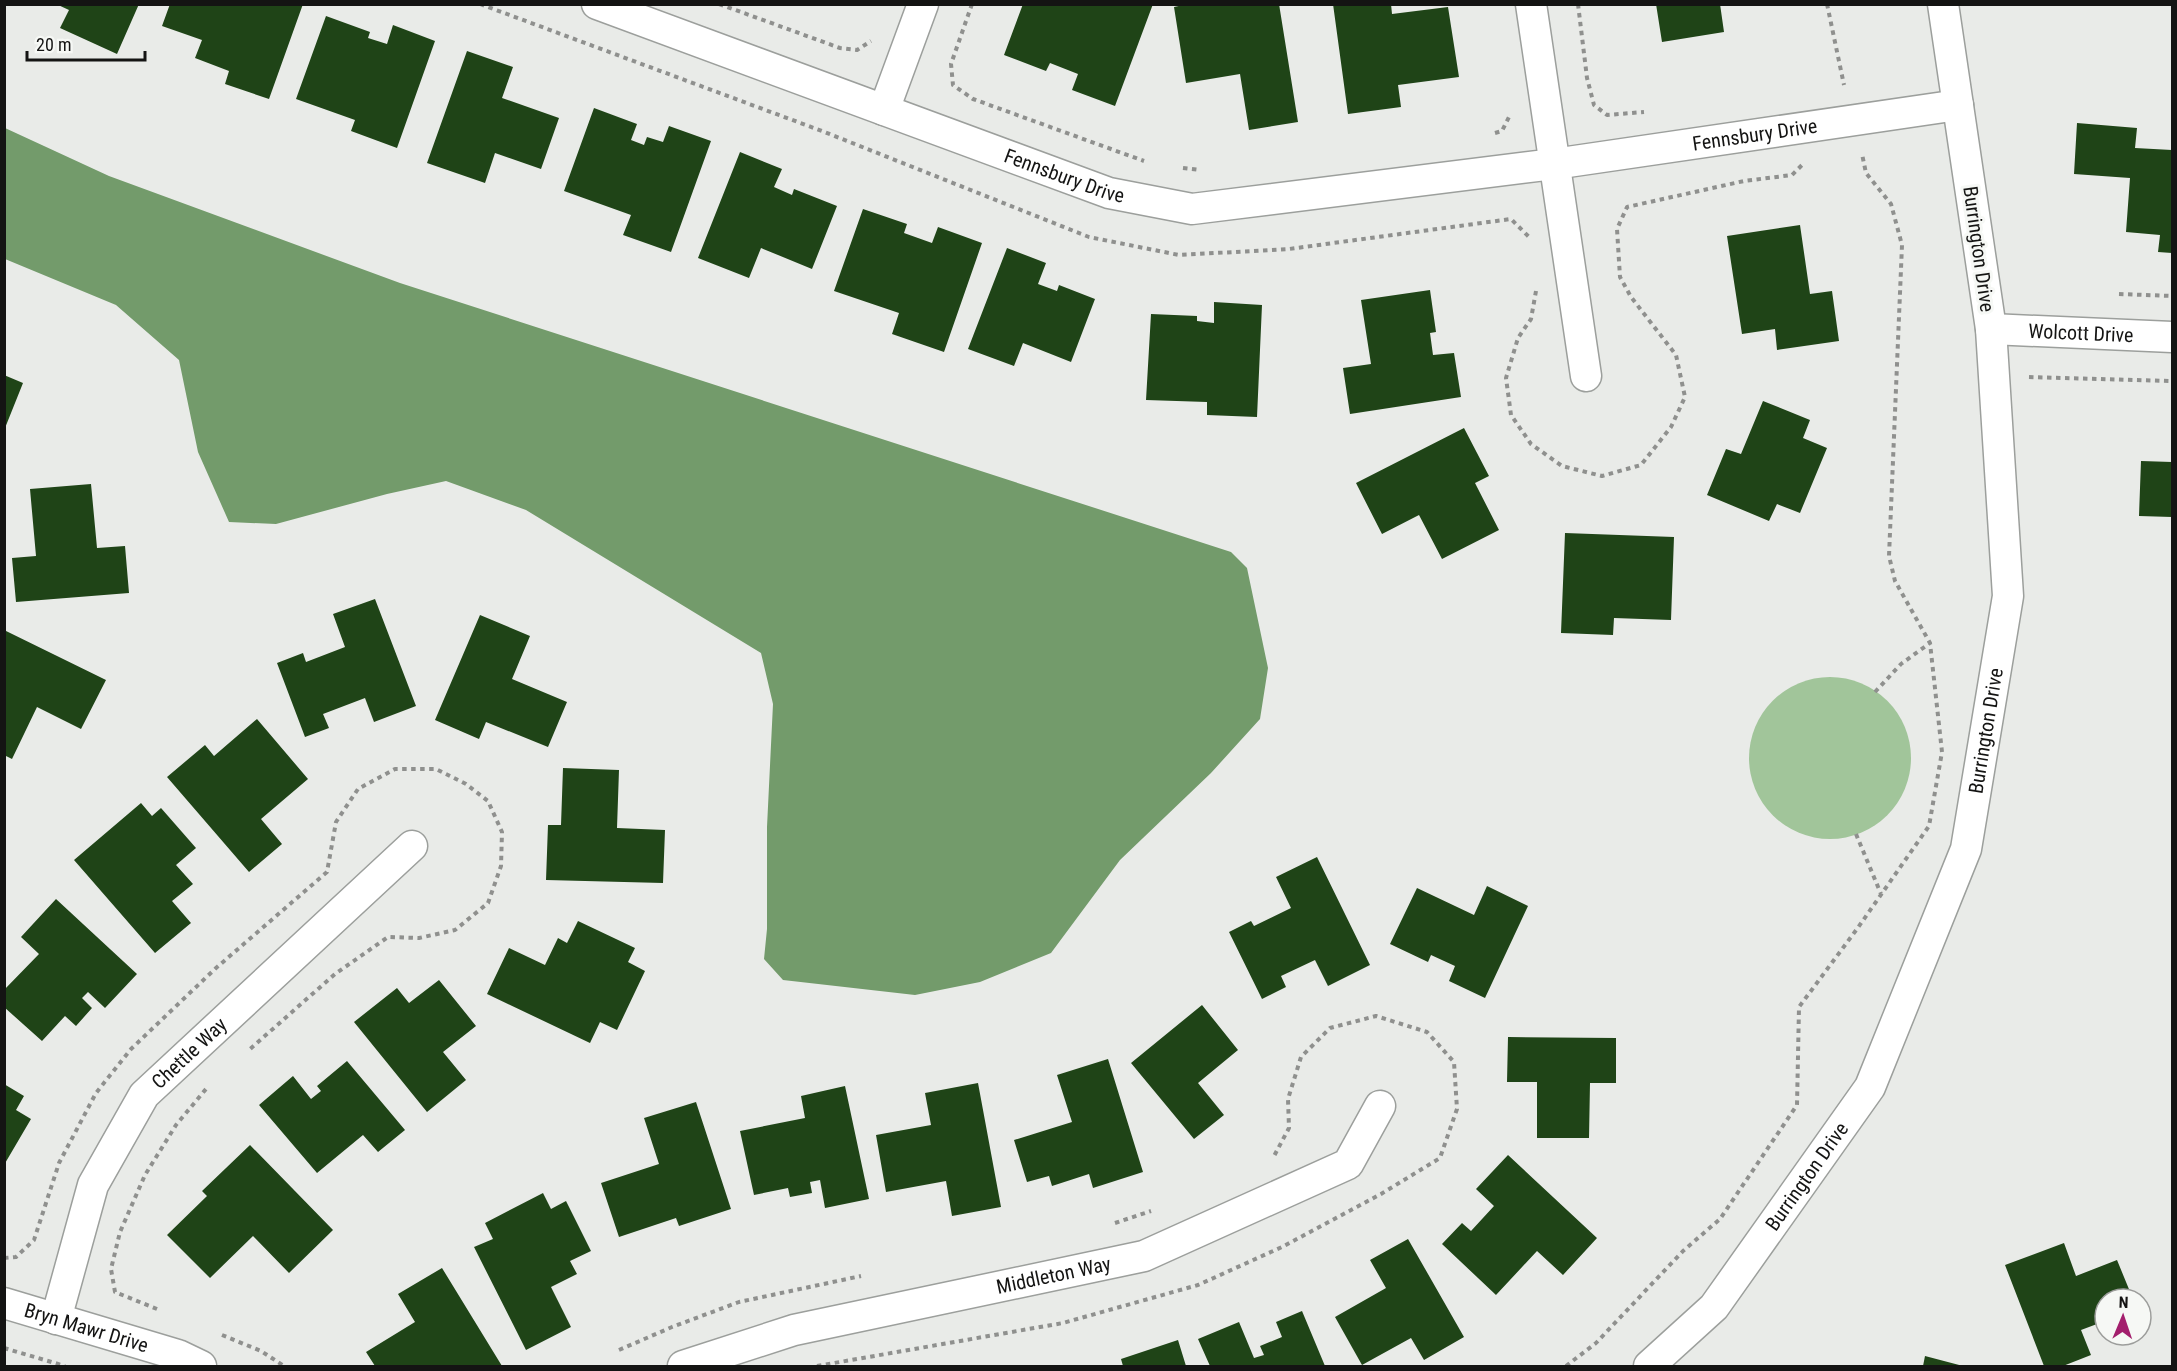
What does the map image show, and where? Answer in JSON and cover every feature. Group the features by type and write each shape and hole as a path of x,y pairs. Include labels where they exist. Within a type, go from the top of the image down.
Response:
{"street":[{"name":"Fennsbury Drive","path":"597,4 1109,193 1192,209 1554,164 1958,105"},
{"path":"884,110 923,4"},
{"path":"1531,4 1586,376"},
{"name":"Burrington Drive","path":"1649,1366 1714,1307 1870,1087 1966,849 2007,596 1991,329 1943,4"},
{"name":"Wolcott Drive","path":"1991,329 2172,337"},
{"name":"Chettle Way","path":"56,1319 93,1185 144,1095 412,846"},
{"name":"Middleton Way","path":"683,1366 794,1330 1144,1256 1348,1164 1380,1106"},
{"name":"Bryn Mawr Drive","path":"4,1303 178,1355 201,1366"}],"path":[{"path":"719,4 840,48 857,50 873,39"},
{"path":"972,4 951,64 953,85 973,99 1152,164"},
{"path":"1578,4 1587,78 1594,105 1607,115 1648,112"},
{"path":"1566,1366 1596,1343 1683,1251 1720,1219 1797,1106 1798,1007 1929,826 1942,752 1930,643 1895,581 1889,556 1902,244 1891,204 1866,172 1840,72 1827,4"},
{"path":"1487,136 1502,131 1511,114"},
{"path":"1182,168 1202,171"},
{"path":"2119,294 2172,297"},
{"path":"1994,376 2172,381"},
{"path":"1875,692 1901,664 1930,643"},
{"path":"1856,834 1881,894"},
{"path":"4,1348 65,1366"}],"shaded area":[{"path":"5,128 109,176 400,283 1231,552 1247,568 1268,668 1260,719 1211,773 1120,860 1051,953 980,982 915,995 783,980 764,959 767,929 767,827 773,704 761,653 526,510 446,481 387,494 276,524 229,522 198,452 179,360 116,305 5,259"},
{"path":"1830,677 1861,683 1887,701 1905,727 1911,758 1905,789 1887,815 1861,833 1830,839 1799,833 1773,815 1755,789 1749,758 1755,727 1773,701 1799,683"}],"building":[{"path":"56,4 139,4 117,54 60,28 69,10"},
{"path":"170,4 303,4 269,99 225,84 229,71 195,58 202,40 162,26"},
{"path":"1023,4 1153,4 1115,106 1072,90 1078,74 1050,63 1046,71 1004,55"},
{"path":"1188,4 1279,4 1298,122 1249,130 1240,74 1186,83 1174,7"},
{"path":"1333,4 1391,4 1392,14 1448,7 1459,77 1398,85 1401,107 1348,114"},
{"path":"1656,4 1720,4 1724,32 1662,42"},
{"path":"326,16 370,32 368,38 387,44 393,25 435,41 397,148 351,131 355,120 296,99"},
{"path":"467,51 513,67 502,98 559,118 541,169 495,153 485,183 427,163"},
{"path":"594,108 637,124 631,140 644,145 647,137 663,142 669,126 711,141 671,252 623,235 631,215 564,191"},
{"path":"2077,123 2137,128 2135,148 2172,150 2172,253 2158,252 2160,235 2126,232 2130,178 2074,174"},
{"path":"740,152 782,169 774,187 792,195 794,189 837,206 812,269 761,248 749,278 698,258"},
{"path":"863,209 907,224 904,233 932,243 938,227 982,243 944,352 892,334 899,313 834,291"},
{"path":"1800,225 1810,294 1832,291 1839,341 1777,350 1775,329 1742,334 1727,236"},
{"path":"1007,248 1046,263 1038,284 1057,291 1059,285 1095,299 1071,362 1023,343 1014,366 968,349"},
{"path":"1430,290 1436,332 1430,333 1433,355 1454,353 1461,397 1350,414 1343,368 1371,364 1361,300"},
{"path":"1214,302 1262,305 1257,417 1207,415 1207,402 1146,400 1151,314 1197,316 1197,321 1214,323"},
{"path":"4,375 23,383 5,428 4,428"},
{"path":"1763,401 1810,420 1803,438 1827,448 1800,513 1777,504 1769,521 1707,495 1726,449 1741,454"},
{"path":"1464,428 1489,476 1475,483 1499,530 1442,559 1419,515 1382,534 1356,483"},
{"path":"2141,461 2172,462 2172,517 2139,516"},
{"path":"91,484 97,548 125,546 129,593 16,602 12,558 36,556 30,489"},
{"path":"1565,533 1674,537 1671,620 1614,618 1613,635 1561,633"},
{"path":"375,599 416,706 374,722 365,698 323,714 329,728 305,737 277,663 303,653 306,662 345,647 333,614"},
{"path":"480,615 530,636 512,679 567,702 548,747 486,722 479,739 435,720"},
{"path":"4,630 106,680 81,729 37,707 12,759 4,755"},
{"path":"257,719 308,779 261,819 282,844 249,872 167,777 205,745 214,756"},
{"path":"563,768 619,770 617,828 665,830 663,883 546,880 548,825 561,825"},
{"path":"141,803 152,816 161,808 196,848 176,865 193,884 172,901 191,923 155,953 74,860"},
{"path":"1317,857 1370,965 1328,986 1315,960 1281,976 1286,987 1262,999 1229,932 1251,921 1254,926 1291,908 1276,877"},
{"path":"1487,886 1528,906 1485,998 1449,981 1455,966 1431,955 1428,962 1390,944 1417,888 1474,915"},
{"path":"56,899 137,974 105,1008 88,992 82,998 92,1008 76,1026 65,1016 42,1041 4,1007 4,990 39,954 21,937"},
{"path":"578,921 635,948 628,962 645,971 617,1030 600,1022 590,1043 487,994 509,948 545,965 558,938 567,943"},
{"path":"439,980 476,1026 443,1052 466,1080 427,1112 354,1022 397,988 409,1003"},
{"path":"1202,1005 1238,1050 1198,1083 1224,1115 1194,1139 1131,1063"},
{"path":"1508,1037 1616,1038 1616,1083 1590,1083 1589,1138 1537,1138 1537,1082 1507,1082"},
{"path":"1108,1059 1143,1172 1093,1188 1089,1174 1052,1186 1049,1176 1027,1182 1014,1140 1072,1122 1057,1075"},
{"path":"347,1061 405,1130 378,1152 363,1135 317,1173 259,1105 293,1076 311,1099 321,1091 317,1086"},
{"path":"978,1083 1001,1207 952,1216 946,1181 886,1192 876,1135 931,1125 925,1093"},
{"path":"4,1084 24,1096 16,1110 31,1119 4,1165"},
{"path":"845,1086 869,1199 825,1208 820,1180 810,1182 812,1193 790,1197 788,1188 754,1195 740,1131 805,1118 801,1096"},
{"path":"696,1102 731,1209 679,1226 676,1218 619,1237 601,1183 659,1164 644,1118"},
{"path":"250,1145 333,1230 289,1273 253,1236 210,1278 167,1235 207,1196 202,1191"},
{"path":"1508,1155 1597,1238 1563,1275 1537,1251 1496,1295 1442,1244 1462,1223 1471,1231 1494,1206 1476,1189"},
{"path":"543,1193 551,1209 566,1201 591,1251 570,1261 577,1274 551,1287 571,1327 526,1350 474,1247 493,1239 485,1223"},
{"path":"1408,1239 1464,1337 1424,1360 1411,1338 1362,1365 1335,1317 1386,1288 1370,1260"},
{"path":"2064,1243 2076,1276 2117,1260 2128,1287 2093,1287 2093,1326 2081,1330 2091,1355 2063,1366 2044,1366 2005,1265"},
{"path":"442,1268 502,1366 375,1366 366,1352 415,1322 398,1294"},
{"path":"1302,1311 1325,1366 1210,1366 1198,1339 1239,1322 1254,1358 1264,1355 1260,1346 1282,1337 1276,1322"},
{"path":"1178,1340 1186,1366 1123,1366 1121,1359"},
{"path":"1925,1356 1963,1366 1923,1366"}]}
